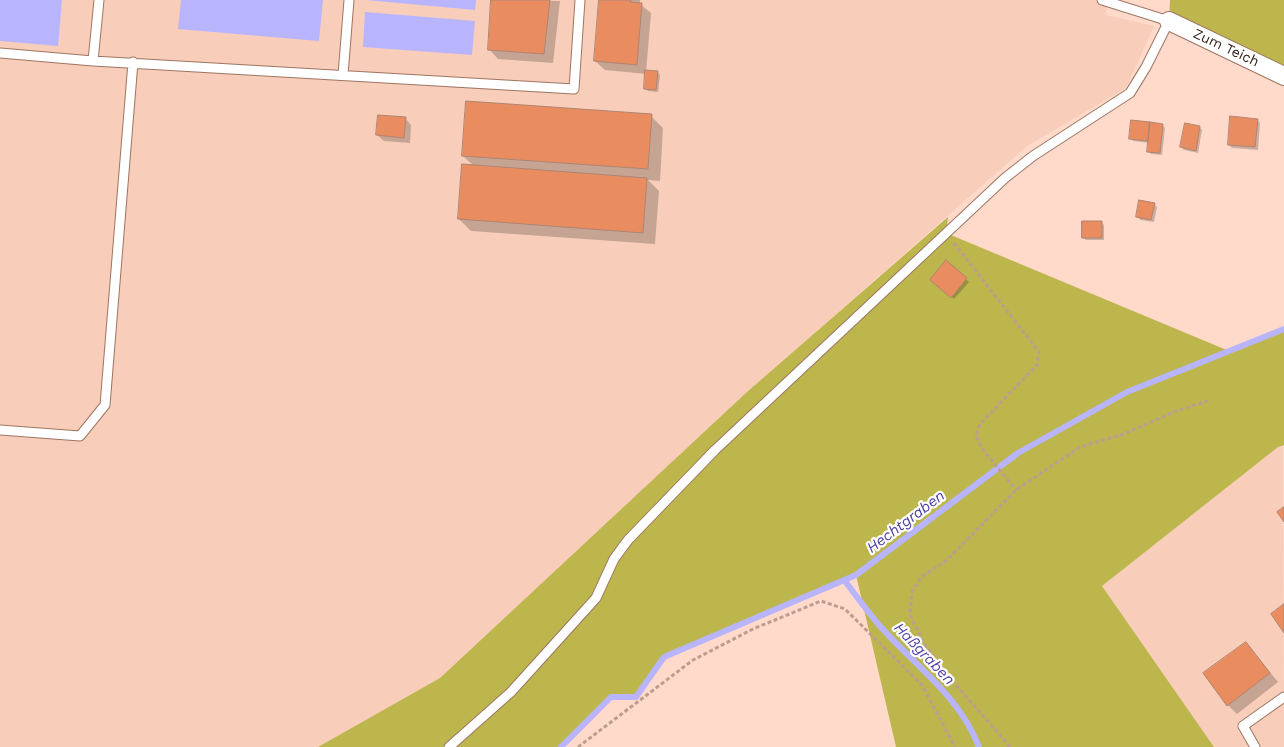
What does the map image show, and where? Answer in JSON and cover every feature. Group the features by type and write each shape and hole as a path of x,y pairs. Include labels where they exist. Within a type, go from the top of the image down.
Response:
{"street":[{"name":"Zum Teich","path":"1169,21 1284,76"}],"lane":[{"path":"93,61 99,0"},
{"path":"343,75 349,0"},
{"path":"0,53 93,61 574,89 580,0"},
{"path":"449,747 511,692 596,598 614,558 628,540 715,450 1005,178 1033,156 1130,93 1169,21 1102,0"},
{"path":"0,430 80,436 105,404 133,62"},
{"path":"1255,747 1243,726 1284,697"}],"path":[{"path":"946,233 1039,352 1037,366 980,424 976,435 988,457 1016,490"},
{"path":"1010,747 949,677 924,643 910,615 912,592 921,577 947,560 1016,490 1080,447 1124,434 1176,411 1211,400"},
{"path":"578,747 692,660 754,629 821,602 845,609 922,685 955,747"}],"shaded area":[{"path":"0,0 1108,0 1106,15 1154,26 1126,88 1027,146 747,392 440,678 318,747 0,747"},
{"path":"0,0 62,0 58,46 0,41"},
{"path":"181,0 323,0 319,41 178,29"},
{"path":"366,0 476,0 475,10"},
{"path":"1170,0 1284,0 1284,76 1169,21"},
{"path":"365,12 475,21 472,55 363,47"},
{"path":"948,217 946,233 1229,351 1284,329 1284,445 1278,447 1102,586 1214,747 896,747 856,575 664,657 636,697 611,697 569,737 563,747 318,747 440,678 747,392"},
{"path":"1283,443 1284,747 1214,747 1102,586"}],"building":[{"path":"491,0 550,0 544,54 488,50"},
{"path":"599,0 631,0 630,2 642,3 637,65 594,61"},
{"path":"645,70 658,71 656,90 644,89"},
{"path":"466,101 652,114 648,169 462,156"},
{"path":"378,115 406,117 404,138 376,135"},
{"path":"1230,116 1258,119 1255,147 1228,145"},
{"path":"1131,120 1150,122 1148,141 1129,139"},
{"path":"1150,122 1163,124 1160,153 1147,152"},
{"path":"1185,123 1200,126 1196,151 1180,147"},
{"path":"462,164 647,178 643,233 458,219"},
{"path":"1139,200 1155,203 1151,220 1136,217"},
{"path":"1082,221 1102,221 1102,238 1082,238"},
{"path":"946,260 967,278 951,298 930,280"},
{"path":"1284,507 1284,522 1277,512"},
{"path":"1284,604 1284,633 1271,614"},
{"path":"1246,642 1270,673 1227,706 1203,673"}],"waterway":[{"name":"Hechtgraben","path":"561,747 611,697 636,697 664,657 856,575 1018,453 1127,392 1284,329"},
{"name":"Haßgraben","path":"845,581 893,641 948,696 960,712 979,747"}]}
